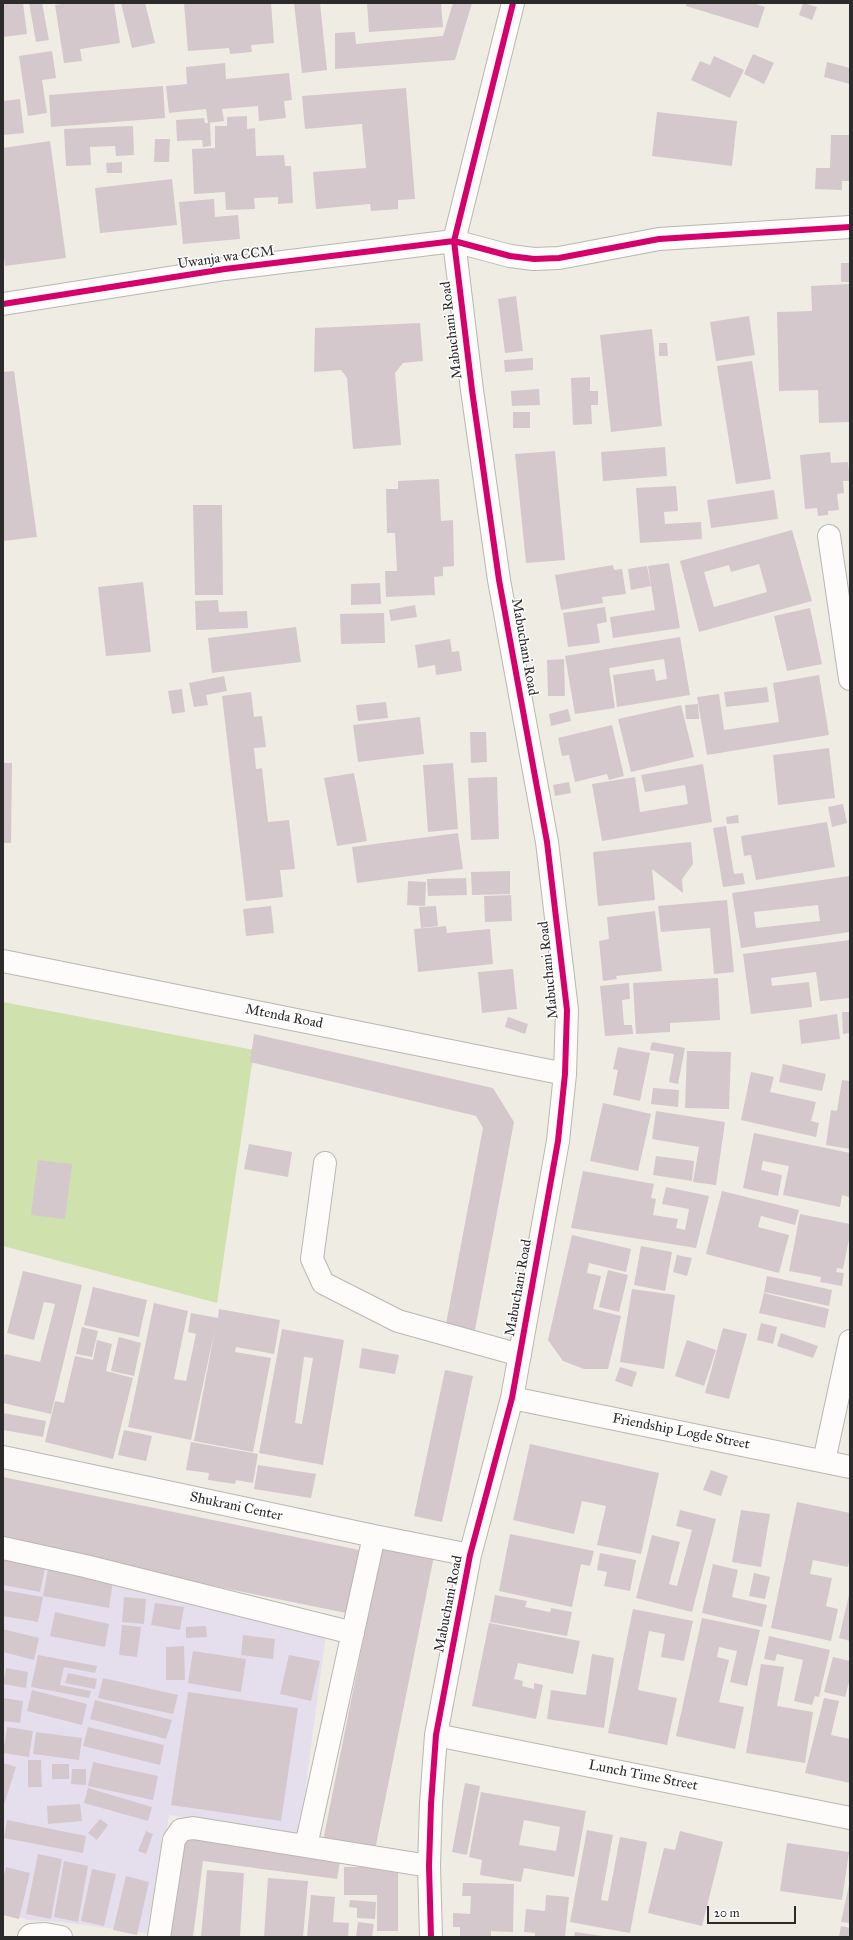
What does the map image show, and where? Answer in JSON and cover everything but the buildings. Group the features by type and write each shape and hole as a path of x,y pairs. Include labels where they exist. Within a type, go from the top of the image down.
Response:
{"street":[{"name":"Mabuchani Road","path":"431,1937 431,1804 436,1734 470,1555 512,1398 558,1141 565,1074 567,1010 547,842 499,580 472,390 454,241 512,3"},
{"path":"454,241 510,256 540,259 558,258 659,239 850,227"},
{"name":"Uwanja wa CCM","path":"3,304 225,269 454,241"},
{"path":"829,536 850,679"},
{"name":"Mtenda Road","path":"3,960 565,1074"},
{"path":"325,1162 312,1259 324,1283 398,1321 520,1355"},
{"path":"824,1461 850,1341"},
{"name":"Friendship Logde Street","path":"512,1398 850,1466"},
{"name":"Shukrani Center","path":"3,1457 470,1555"},
{"path":"306,1846 374,1536"},
{"path":"3,1548 85,1566 353,1633"},
{"name":"Lunch Time Street","path":"436,1734 850,1818"},
{"path":"159,1937 174,1840 181,1830 193,1828 430,1866"},
{"path":"30,1937 32,1935 45,1934 62,1937"}],"shaded area":[{"path":"3,1555 326,1634 299,1836 169,1815 153,1934 61,1922 27,1920 3,1909"}],"green space":[{"path":"3,1002 254,1050 217,1303 3,1246"}],"cycle path":[{"path":"431,1937 429,1866 431,1804 436,1735 470,1555 512,1398 558,1141 565,1074 567,1010 547,842 499,580 472,390 454,241 513,3"},
{"path":"3,304 225,269 454,241 510,256 534,259 559,258 659,239 850,227"}]}
